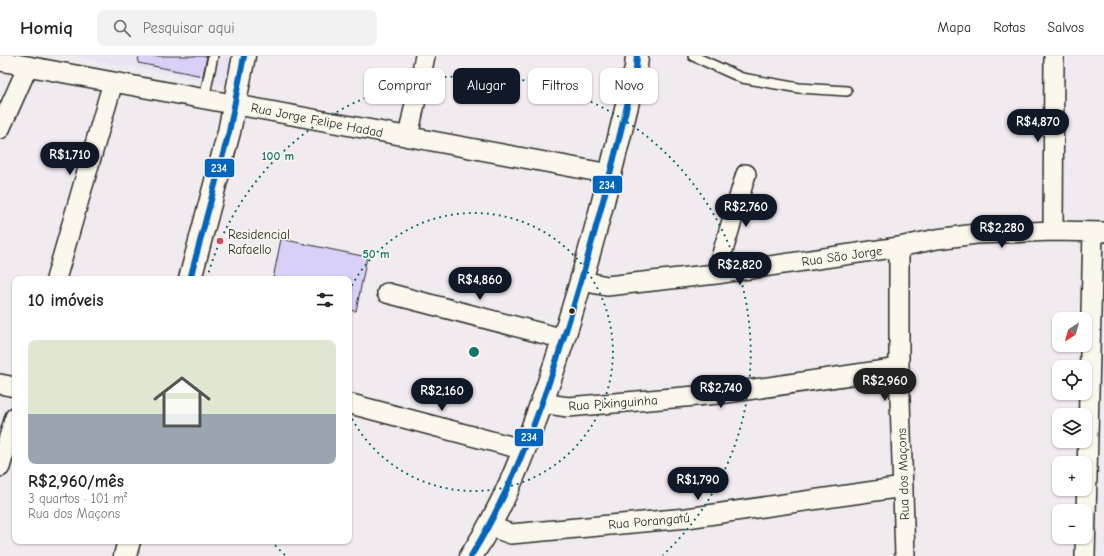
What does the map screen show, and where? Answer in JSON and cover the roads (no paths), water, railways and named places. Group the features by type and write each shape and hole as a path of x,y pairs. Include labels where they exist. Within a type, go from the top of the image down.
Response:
{"street":[{"path":"191,276 229,132 244,56"},
{"path":"408,138 425,56"},
{"path":"471,556 504,498 525,450 564,339 582,281 610,174 636,68 637,56"},
{"path":"1052,231 1054,56"},
{"name":"Rua Jorge Felipe Hadad","path":"0,60 24,66 408,138 610,174"},
{"path":"0,129 24,66"},
{"path":"57,276 113,82"},
{"path":"716,274 746,174"},
{"name":"Rua São Jorge","path":"582,281 606,286 716,274 976,234 1052,231 1099,232"},
{"path":"1085,556 1099,232"},
{"name":"Rua dos Maçons","path":"899,247 899,368 905,556"},
{"path":"387,293 564,339"},
{"name":"Rua Pixinguinha","path":"541,403 568,407 719,394 899,368"},
{"path":"0,384 12,386"},
{"path":"352,404 525,450"},
{"path":"0,467 12,427"},
{"name":"Rua Porangatú","path":"489,526 511,534 687,518 903,487"},
{"path":"125,556 128,544"}],"lane":[{"path":"204,99 213,56"},
{"path":"693,56 742,78 799,88 847,91"}],"place":[{"name":"Residencial Rafaello","path":"220,241"}]}
